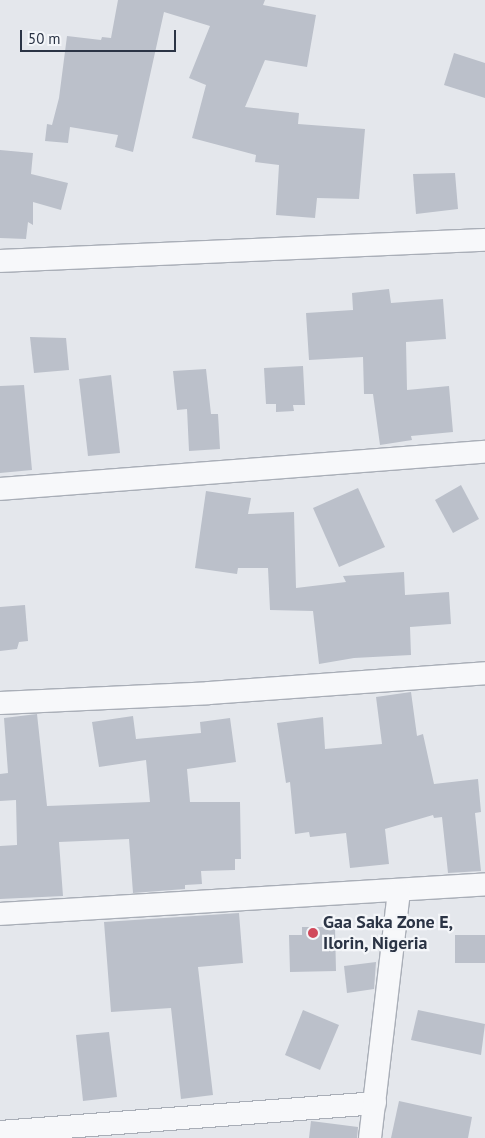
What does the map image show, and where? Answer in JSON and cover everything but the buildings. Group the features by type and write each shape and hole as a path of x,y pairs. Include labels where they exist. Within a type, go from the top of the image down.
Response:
{"street":[{"path":"0,261 485,240"},
{"path":"0,489 485,452"},
{"path":"0,703 209,692 485,673"},
{"path":"0,914 399,891 485,884"},
{"path":"370,1138 399,891"},
{"path":"0,1132 375,1103"}],"place":[{"name":"Gaa Saka Zone E, Ilorin, Nigeria","path":"313,933"}]}
